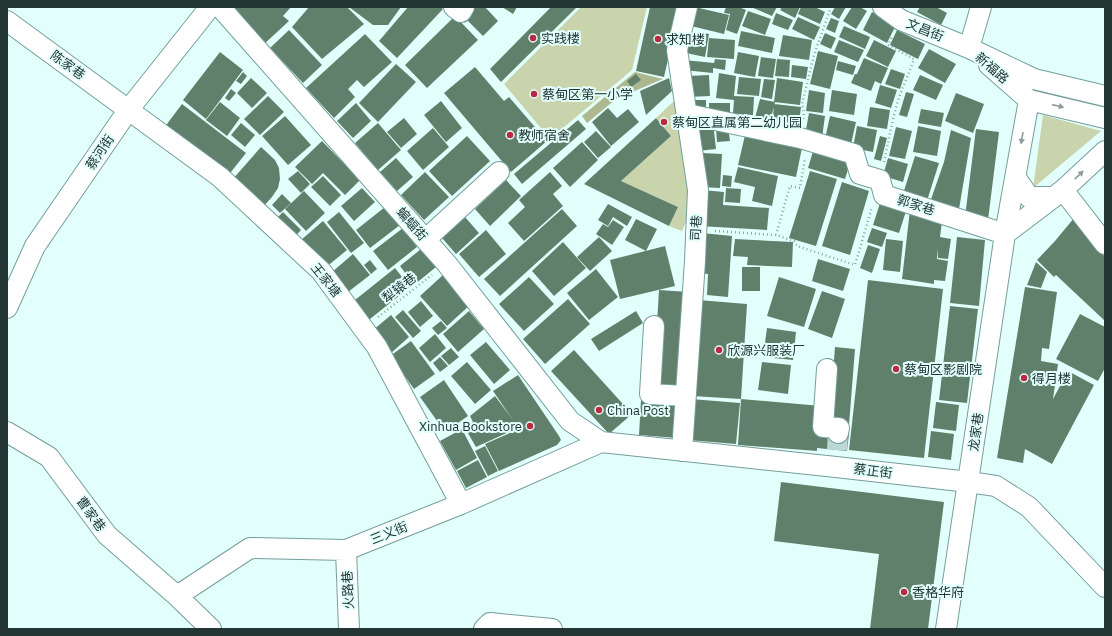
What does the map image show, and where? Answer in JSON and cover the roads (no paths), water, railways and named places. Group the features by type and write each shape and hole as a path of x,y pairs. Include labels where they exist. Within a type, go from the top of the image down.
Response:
{"street":[{"name":"蔡河街","path":"7,308 35,246 129,109 210,7"},
{"name":"蝙蝠街","path":"220,7 426,239 570,421 601,442"},
{"path":"454,7 461,12 464,7"},
{"name":"司巷","path":"682,451 698,190 677,50 687,7"},
{"name":"文昌街","path":"883,7 901,20 969,48"},
{"path":"969,48 981,7"},
{"name":"陈家巷","path":"7,21 129,109"},
{"name":"新福路","path":"969,48 1034,78 1105,96"},
{"name":"新福路","path":"969,48 1029,100 1105,118"},
{"name":"龙家巷","path":"946,629 1005,234 1029,100"},
{"name":"王家塘","path":"129,109 220,177 321,271 376,348 461,504"},
{"name":"郭家巷","path":"687,114 804,139 854,154 860,174 882,188 1005,234"},
{"path":"1005,234 1059,193 1105,151"},
{"path":"426,239 499,172"},
{"path":"1016,178 1029,197 1059,193"},
{"path":"1059,193 1105,244"},
{"path":"654,326 650,394 686,396"},
{"path":"826,369 823,427 839,428 837,450"},
{"path":"567,458 570,421"},
{"name":"曹家巷","path":"7,432 49,457 106,535 177,596 211,629"},
{"name":"蔡正街","path":"601,442 682,451 837,450 969,482 996,486 1029,507 1105,587"},
{"name":"三义街","path":"177,596 250,548 346,550 461,504 601,442"},
{"name":"火路巷","path":"346,550 349,629"},
{"path":"484,629 490,623 552,629"}],"tunnel":[{"path":"837,450 838,433"}],"place":[{"name":"实践楼","path":"533,38"},
{"name":"求知楼","path":"658,39"},
{"name":"蔡甸区第一小学","path":"534,94"},
{"name":"蔡甸区直属第二幼儿园","path":"664,122"},
{"name":"教师宿舍","path":"510,135"},
{"name":"欣源兴服装厂","path":"719,350"},
{"name":"蔡甸区影剧院","path":"896,369"},
{"name":"得月楼","path":"1024,378"},
{"name":"China Post","path":"599,410"},
{"name":"Xinhua Bookstore","path":"530,426"},
{"name":"香格华府","path":"904,592"}]}
